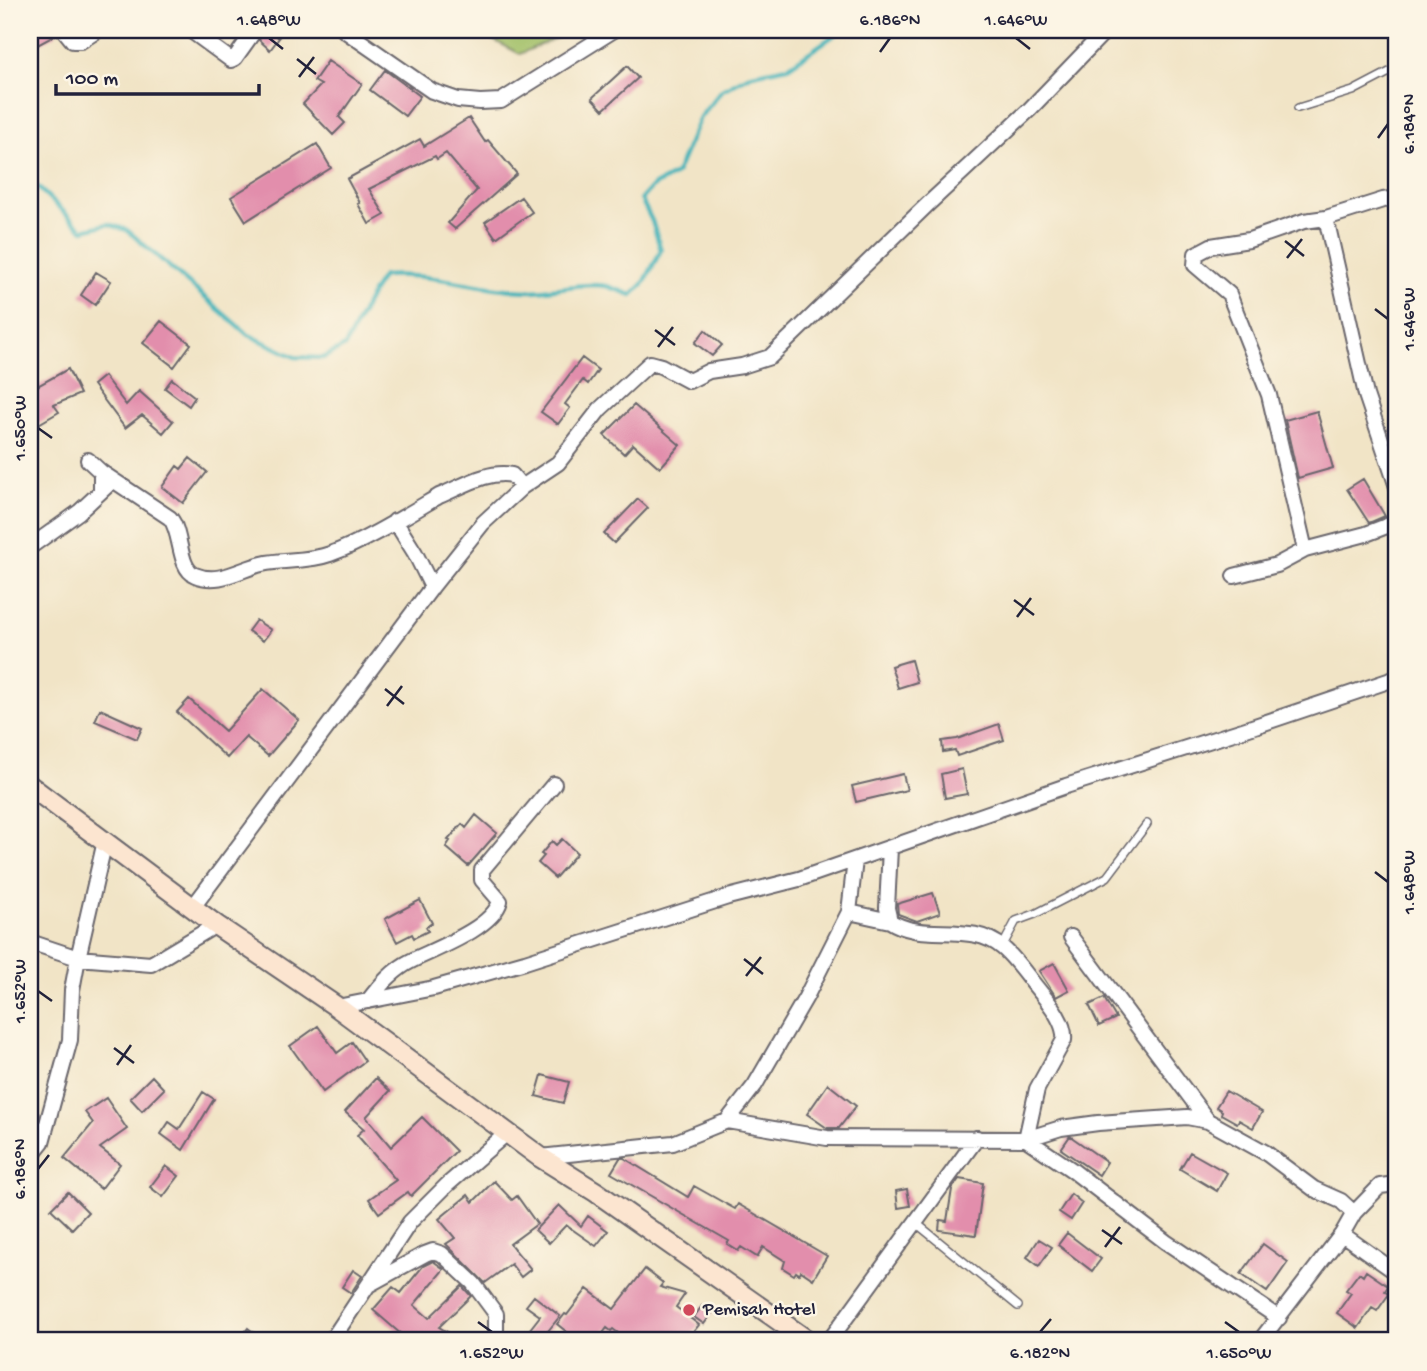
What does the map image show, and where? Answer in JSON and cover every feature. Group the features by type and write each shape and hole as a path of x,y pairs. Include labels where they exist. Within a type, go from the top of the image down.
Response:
{"street":[{"path":"64,30 73,41 81,41 98,30"},
{"path":"190,30 231,60 255,30"},
{"path":"344,30 432,91 458,100 480,103 501,101 614,30"},
{"path":"192,907 483,523 522,487 558,463 600,409 650,363 661,366 689,382 709,371 741,366 770,357 1029,110 1106,30"},
{"path":"1305,550 1269,395 1229,294 1195,265 1196,254 1211,246 1249,240 1304,221 1326,218 1382,200 1397,198"},
{"path":"1326,218 1366,395 1397,487"},
{"path":"88,460 101,472 170,518 176,526 187,569 195,575 214,578 242,573 261,564 330,554 439,496 492,475 512,475 522,487"},
{"path":"101,472 101,489"},
{"path":"30,547 79,512 101,489 115,481"},
{"path":"394,521 415,553 432,587"},
{"path":"1234,576 1277,565 1305,550 1366,534 1397,522"},
{"path":"337,1007 434,988 728,897 799,879 1066,786 1397,678"},
{"path":"368,1001 391,974 410,961 443,948 476,928 496,909 500,901 482,880 482,870 554,784"},
{"path":"30,786 216,925 337,1007 540,1157 596,1192 808,1341"},
{"path":"30,1157 43,1142 69,1040 72,990 105,841"},
{"path":"890,848 887,908 890,921"},
{"path":"540,1157 673,1143 727,1121 755,1085 806,997 849,912 855,860"},
{"path":"849,912 920,931 972,934 1002,947 1044,996 1065,1031 1063,1040 1037,1089 1026,1139"},
{"path":"30,942 78,958 151,964 216,925"},
{"path":"1071,937 1208,1121"},
{"path":"727,1121 827,1138 1026,1139 1061,1128 1187,1117 1208,1121 1266,1153 1314,1189 1341,1201 1354,1213"},
{"path":"331,1341 410,1222 447,1185 507,1133"},
{"path":"829,1341 977,1138"},
{"path":"1026,1139 1072,1170 1166,1242 1279,1318"},
{"path":"1260,1341 1342,1234 1354,1213 1380,1186 1397,1184"},
{"path":"1342,1234 1397,1273"},
{"path":"366,1286 425,1254 433,1251 442,1254 473,1283 496,1314 497,1341 488,1341"}],"lane":[{"path":"1298,108 1353,91 1397,68"},
{"path":"1002,947 1016,921 1035,915 1107,877 1147,824"},
{"path":"915,1223 1018,1306"}],"green space":[{"path":"474,30 574,30 520,54"}],"building":[{"path":"30,30 55,30 56,35 30,49"},
{"path":"264,30 269,30 279,38 270,50 259,40"},
{"path":"328,61 362,84 339,117 345,123 333,135 303,104 321,85 314,81"},
{"path":"627,66 638,78 603,110 592,98"},
{"path":"385,70 420,96 405,116 370,90"},
{"path":"469,118 485,142 488,140 517,174 455,229 448,223 477,190 446,153 437,159 435,156 369,189 385,215 369,224 347,179 420,139 424,146"},
{"path":"317,144 331,168 246,221 231,197"},
{"path":"521,197 532,212 496,238 485,222"},
{"path":"96,272 111,281 95,305 81,295"},
{"path":"161,321 191,344 174,367 143,343"},
{"path":"705,330 722,345 712,356 695,343"},
{"path":"582,358 598,370 588,384 583,380 565,404 570,408 558,424 541,412"},
{"path":"68,369 80,394 54,405 59,412 30,429 30,390"},
{"path":"104,376 126,405 139,391 173,421 163,433 142,415 125,428 93,385"},
{"path":"172,379 195,397 189,406 165,388"},
{"path":"634,405 680,445 660,468 633,444 624,454 604,435"},
{"path":"1317,411 1333,468 1298,478 1285,420"},
{"path":"190,458 207,472 183,503 162,487 177,466 181,469"},
{"path":"1363,479 1385,516 1369,523 1347,489"},
{"path":"638,499 648,508 614,543 604,534"},
{"path":"256,620 271,630 263,641 248,631"},
{"path":"911,660 917,682 898,688 891,666"},
{"path":"263,689 299,720 268,756 246,737 227,758 177,712 189,699 225,731"},
{"path":"100,709 142,728 137,739 95,721"},
{"path":"999,724 1004,740 957,756 955,750 943,752 942,741 957,739"},
{"path":"962,769 967,794 945,798 941,774"},
{"path":"903,774 907,790 856,802 852,786"},
{"path":"476,815 497,833 468,866 446,847 450,841 448,840 462,824 466,828"},
{"path":"562,839 577,853 555,878 538,863 544,856 541,854 552,841 556,845"},
{"path":"933,893 940,913 917,921 898,914 897,904"},
{"path":"420,900 432,923 426,927 428,931 414,938 412,934 397,942 385,919"},
{"path":"1054,963 1069,990 1056,997 1039,971"},
{"path":"1104,998 1116,1018 1099,1026 1089,1005"},
{"path":"318,1026 337,1053 352,1042 365,1061 323,1092 290,1046"},
{"path":"542,1075 569,1082 563,1103 536,1096"},
{"path":"152,1076 164,1089 142,1111 130,1098"},
{"path":"376,1078 390,1091 366,1117 391,1147 422,1117 456,1151 411,1196 408,1192 379,1213 369,1199 396,1180 357,1135 364,1129 345,1112"},
{"path":"828,1084 856,1106 839,1128 827,1128 807,1114"},
{"path":"1226,1091 1262,1112 1253,1128 1221,1114 1222,1111 1216,1107"},
{"path":"203,1092 214,1099 183,1150 161,1134 169,1122 179,1129"},
{"path":"106,1098 127,1129 100,1148 120,1164 101,1189 64,1158 93,1123 85,1112"},
{"path":"1070,1136 1107,1162 1099,1175 1061,1149"},
{"path":"1190,1152 1227,1173 1217,1191 1180,1169"},
{"path":"620,1158 688,1197 694,1186 735,1209 738,1204 827,1256 813,1279 801,1271 794,1275 783,1268 785,1261 763,1247 757,1257 741,1247 738,1251 727,1244 729,1241 611,1173"},
{"path":"166,1166 179,1176 163,1197 150,1187"},
{"path":"959,1179 983,1183 976,1235 939,1230 940,1220 947,1221 952,1189"},
{"path":"494,1181 512,1200 517,1196 537,1224 510,1244 531,1269 521,1277 511,1264 485,1283 446,1244 455,1238 439,1219 468,1195 473,1202"},
{"path":"907,1189 910,1206 898,1208 896,1191"},
{"path":"68,1192 88,1212 72,1229 51,1209"},
{"path":"1071,1194 1082,1203 1071,1220 1059,1212"},
{"path":"559,1205 581,1226 588,1216 608,1231 596,1246 566,1225 549,1243 535,1230"},
{"path":"1067,1233 1101,1259 1092,1271 1058,1245"},
{"path":"1039,1239 1052,1247 1039,1266 1027,1257"},
{"path":"1263,1244 1288,1262 1267,1292 1241,1274"},
{"path":"433,1261 444,1269 414,1305 429,1318 462,1286 471,1296 439,1327 449,1333 444,1341 409,1341 373,1310 393,1287 401,1293 423,1266"},
{"path":"645,1269 663,1283 660,1287 685,1294 676,1307 699,1325 686,1341 628,1341 613,1329 611,1331 607,1328 597,1341 578,1341 557,1324 587,1289 614,1309"},
{"path":"353,1270 362,1276 351,1293 342,1287"},
{"path":"1366,1271 1388,1286 1385,1291 1389,1294 1377,1311 1372,1308 1358,1328 1337,1313 1351,1293 1346,1290 1359,1273 1363,1276"},
{"path":"534,1296 560,1316 540,1341 534,1341 526,1334 540,1316 526,1306"},
{"path":"702,1306 712,1313 704,1324 694,1317"},
{"path":"248,1328 265,1341 238,1341"}],"waterway":[{"path":"30,180 83,230 108,224 127,230 247,334 295,357 323,358 345,346 383,276 401,275 530,291 596,285 632,295 644,283 661,250 652,221 641,199 653,186 676,174 700,117 722,90 752,74 788,67 842,30"}],"place":[{"name":"Pemisah Hotel","path":"689,1310"}]}
